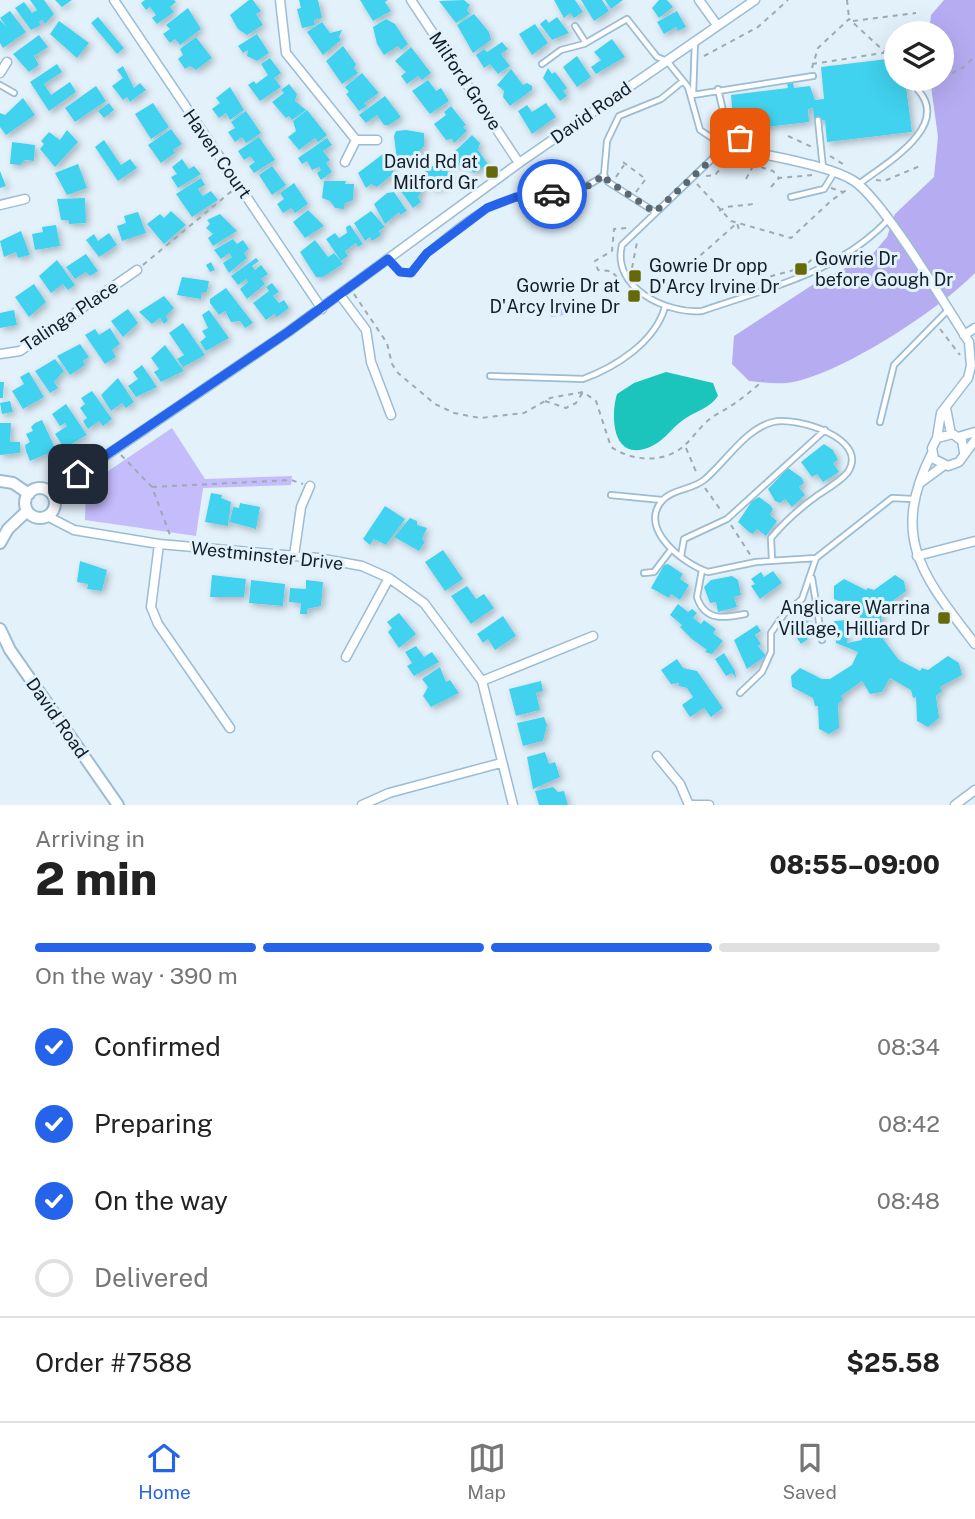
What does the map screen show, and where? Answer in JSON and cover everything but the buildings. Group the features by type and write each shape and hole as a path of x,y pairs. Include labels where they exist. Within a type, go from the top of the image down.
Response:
{"street":[{"name":"Haven Court","path":"114,0 322,309"},
{"path":"280,0 286,53 356,140"},
{"name":"Milford Grove","path":"411,0 519,163"},
{"path":"699,0 717,25"},
{"name":"David Road","path":"51,493 322,309 519,163 755,0"},
{"path":"0,73 6,62"},
{"path":"356,140 377,140"},
{"path":"345,162 356,140"},
{"path":"720,144 834,173 858,185 888,220 969,342 973,366 964,386 939,420 937,438 913,499 911,536 916,556 974,639"},
{"path":"0,205 25,199"},
{"name":"Talinga Place","path":"0,355 20,351 137,270"},
{"path":"340,295 366,330 372,362 391,415"},
{"path":"964,335 975,328"},
{"path":"946,408 955,436 964,452"},
{"path":"937,438 975,432"},
{"path":"920,483 943,466 954,465 975,440"},
{"path":"932,453 943,466"},
{"path":"0,481 13,483 29,494"},
{"path":"294,556 300,508 310,486"},
{"path":"42,488 51,493 55,506 47,516 38,518 27,511 25,502 29,494 42,488"},
{"path":"0,544 8,529 27,511"},
{"name":"Westminster Drive","path":"47,516 74,530 174,546 294,556 362,566 389,578 424,603 482,681 513,805"},
{"path":"916,556 975,541"},
{"path":"159,544 152,607 158,624 230,728"},
{"path":"346,657 389,578"},
{"name":"David Road","path":"0,629 10,650 118,805"},
{"path":"482,681 593,636"},
{"path":"657,756 680,785 689,805 709,805"},
{"path":"362,805 389,793 501,763"},
{"path":"955,805 975,790"}],"lane":[{"path":"542,64 561,50 586,43 627,19 657,57 667,61 693,95"},
{"path":"575,26 586,43"},
{"path":"695,40 693,95 700,130 720,144 711,160 626,238 620,254 627,275 638,290 665,307 688,312 702,311 831,265 856,250 888,220"},
{"path":"693,95 813,76"},
{"path":"388,259 400,272 411,273 427,253 495,204 516,197 570,193 592,185 604,175 607,141 619,116 661,99 683,81"},
{"path":"0,85 14,93"},
{"path":"718,89 726,124 740,138 744,151"},
{"path":"858,185 915,140 922,131 926,107 918,91"},
{"path":"818,120 823,170"},
{"path":"791,197 828,186 834,173"},
{"path":"604,175 612,184 655,212"},
{"path":"490,376 583,379 596,374 650,337 660,324 665,307"},
{"path":"880,422 894,365 948,310"},
{"path":"611,495 662,500 702,482 757,429 771,422 786,420 825,430 845,444 851,458 848,471 783,524 771,538 772,561"},
{"path":"681,557 684,539 727,519 825,430"},
{"path":"662,500 657,510 658,527 670,551 702,570 719,571 756,562 816,558 892,498 913,499"},
{"path":"644,573 654,572 670,551"},
{"path":"740,693 762,672 771,652 771,633 784,614 802,598 816,558"},
{"path":"702,570 697,597 707,613 723,618 746,614"},
{"path":"811,577 822,640"}],"path":[{"path":"704,56 758,27 788,0"},
{"path":"847,0 849,19 884,50"},
{"path":"852,22 916,13"},
{"path":"849,19 824,41 811,64 884,51"},
{"path":"954,73 964,68 975,56"},
{"path":"742,161 744,151"},
{"path":"711,160 723,167 726,173"},
{"path":"689,191 705,176 715,175 723,167 742,161 773,171 779,178"},
{"path":"612,184 624,163 646,179 641,186"},
{"path":"746,180 752,166"},
{"path":"869,176 884,181 920,166"},
{"path":"771,187 779,178 813,175 828,186 844,192"},
{"path":"137,270 239,184"},
{"path":"719,211 726,206 754,204"},
{"path":"693,262 737,223 740,233"},
{"path":"617,276 611,271 598,270 595,261 612,251 614,229 627,228"},
{"path":"632,268 639,237"},
{"path":"753,286 765,278 804,267 813,257"},
{"path":"349,287 387,343 392,364 398,373 435,404 454,413 480,418 524,413 544,400 583,392 596,401 606,440 622,455 634,459 652,459 685,446 713,416 725,412 763,380"},
{"path":"939,328 963,360"},
{"path":"544,400 566,408 576,403 583,392"},
{"path":"685,446 702,482 756,562"},
{"path":"114,449 152,487 174,546"},
{"path":"152,487 291,480 310,486"}],"shaded area":[{"path":"944,0 975,0 975,273 937,305 886,340 832,368 787,383 749,381 732,364 734,336 820,280 871,256 887,237 895,214 934,177 938,137 932,91 954,91 954,21 930,21 931,15"},
{"path":"568,303 570,314 551,317 549,306"},
{"path":"666,372 713,383 718,396 706,407 683,420 656,444 644,449 633,450 625,447 619,441 614,422 617,394 634,383"},
{"path":"172,428 205,479 292,476 291,485 203,488 196,536 85,520 86,486"}],"way so far":[{"path":"552,194 582,190 604,175 608,181 655,212 712,159 720,144 740,150 740,138"}],"place":[{"name":"David Rd at Milford Gr","path":"492,172"},
{"name":"Gowrie Dr before Gough Dr","path":"801,269"},
{"name":"Gowrie Dr opp D'Arcy Irvine Dr","path":"635,276"},
{"name":"Gowrie Dr at D'Arcy Irvine Dr","path":"634,296"},
{"name":"Anglicare Warrina Village, Hilliard Dr","path":"944,618"}],"route":[{"path":"78,474 322,309 388,259 400,272 411,273 427,253 487,208 516,197 552,194"}]}
